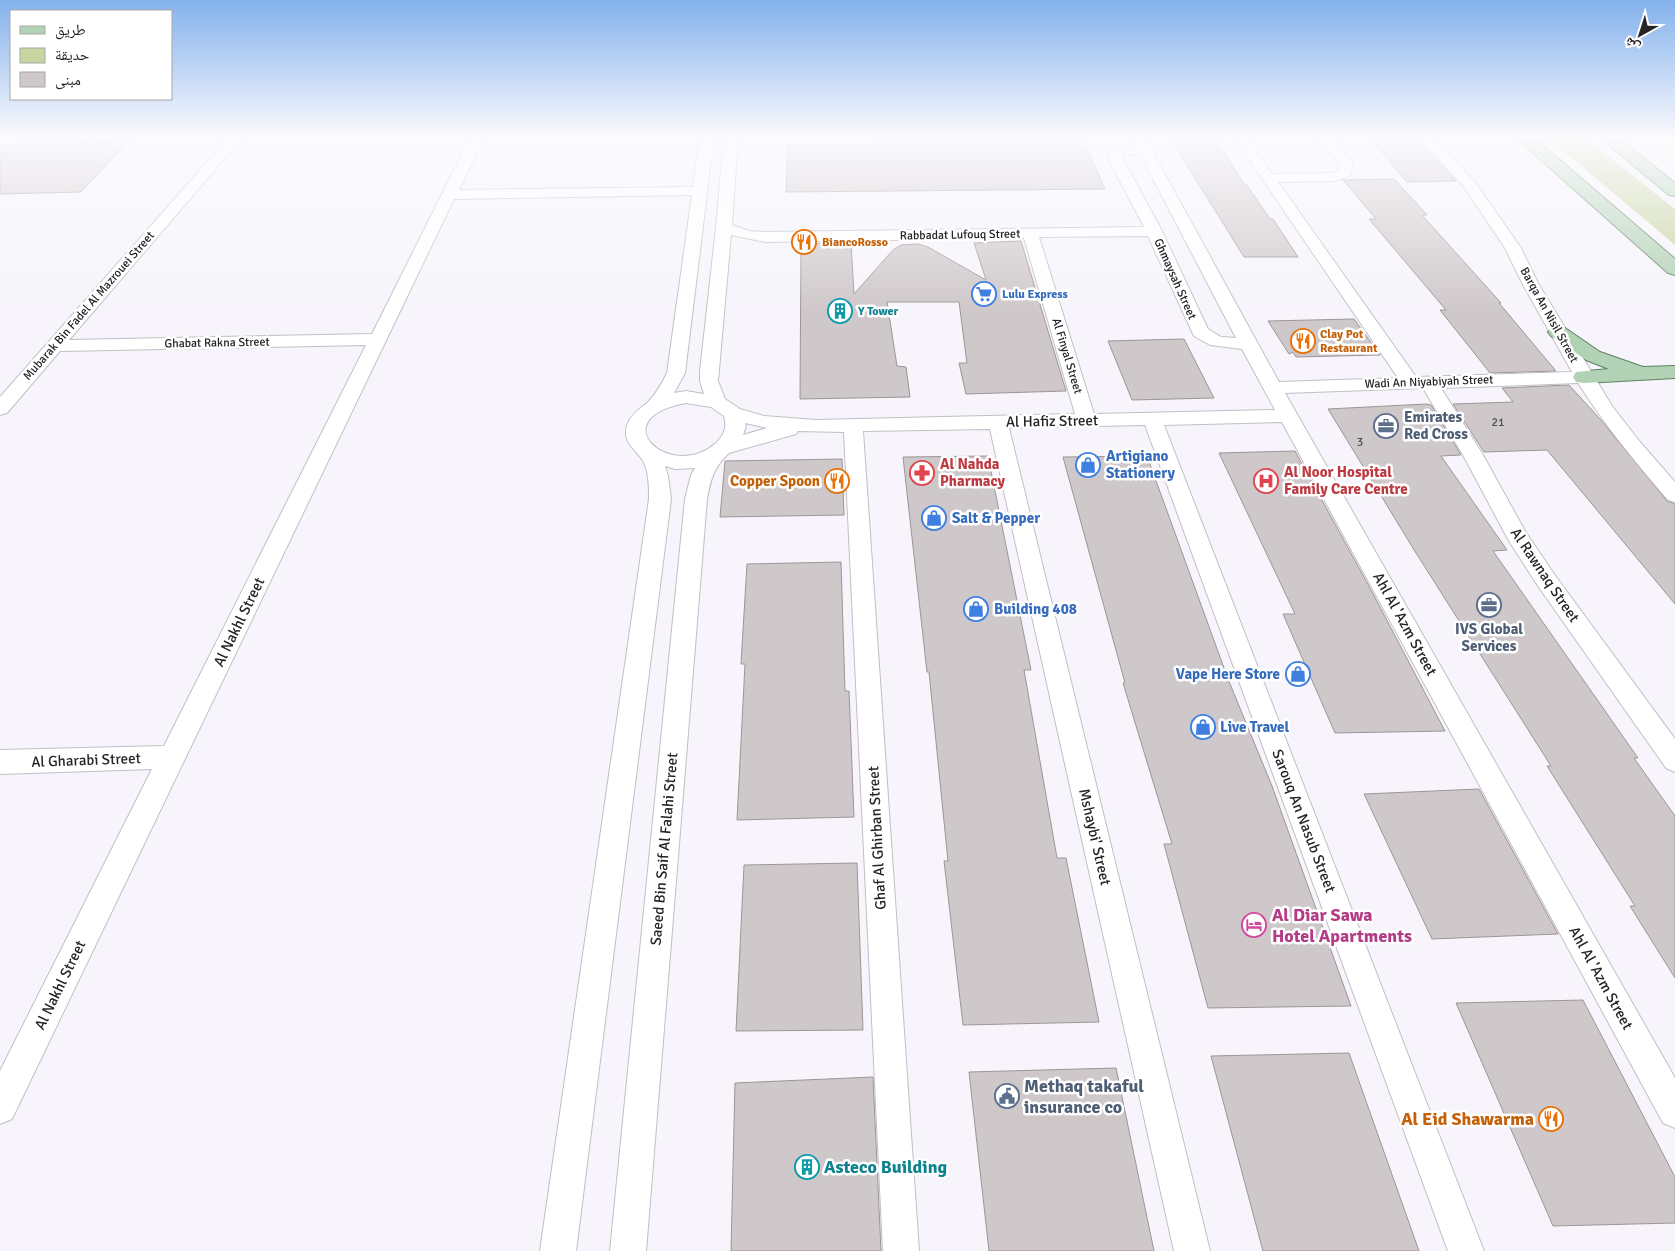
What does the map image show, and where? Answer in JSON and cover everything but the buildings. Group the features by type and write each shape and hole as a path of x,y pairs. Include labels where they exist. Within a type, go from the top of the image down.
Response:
{"main road":[{"path":"1589,194 1675,269"},
{"path":"1654,251 1675,282"},
{"path":"1558,332 1593,356 1641,374"},
{"path":"1584,377 1675,372"}],"street":[{"name":"Mubarak Bin Fadel Al Mazrouei Street","path":"0,409 187,194"},
{"path":"449,195 488,194"},
{"path":"655,405 686,397 716,401 732,413 737,427 734,437 721,450 697,460 680,462 664,460 650,454 641,447 636,439 635,430 642,416 655,405 671,384 676,373 700,194"},
{"path":"716,401 709,381 709,371 727,194"},
{"name":"Ghmaysah Street","path":"1134,194 1154,231 1200,332 1217,342 1248,344"},
{"name":"Ahl Al 'Azm Street","path":"1168,194 1248,344 1675,1111"},
{"name":"Al Rawnaq Street","path":"1280,194 1472,455 1522,543 1546,580 1675,760"},
{"name":"Barqa An Nisil Street","path":"1476,194 1513,248 1530,283 1605,410 1633,447 1675,495"},
{"name":"Al Nakhl Street","path":"0,1107 449,195"},
{"name":"Rabbadat Lufouq Street","path":"724,228 747,235 765,237 1154,231"},
{"name":"Al Finyal Street","path":"1030,234 1087,421"},
{"name":"Rabbadat Lufouq Street","path":"721,250 737,243 765,237"},
{"name":"Ghabat Rakna Street","path":"55,346 378,340"},
{"name":"Wadi An Niyabiyah Street","path":"1274,388 1584,377"},
{"name":"Al Hafiz Street","path":"732,413 763,422 816,426 1289,416"},
{"name":"Sarouq An Nasub Street","path":"1152,419 1466,1251"},
{"name":"Mshaybi' Street","path":"998,423 1192,1251"},
{"name":"Al Hafiz Street","path":"721,450 779,432 816,426"},
{"name":"Ghaf Al Ghirban Street","path":"853,426 901,1251"},
{"name":"Saeed Bin Saif Al Falahi Street","path":"628,1251 696,500 701,475 721,450"},
{"path":"558,1251 660,499 658,476 650,454"},
{"name":"Al Gharabi Street","path":"0,762 173,757"}],"green space":[{"path":"1615,194 1657,194 1675,209 1675,245"}],"place":[{"name":"BiancoRosso","path":"804,242"},
{"name":"Lulu Express","path":"984,294"},
{"name":"Y Tower","path":"840,311"},
{"name":"Clay Pot Restaurant","path":"1303,341"},
{"name":"Emirates Red Cross","path":"1386,426"},
{"name":"Artigiano Stationery","path":"1088,465"},
{"name":"Al Nahda Pharmacy","path":"922,473"},
{"name":"Copper Spoon","path":"837,481"},
{"name":"Al Noor Hospital Family Care Centre","path":"1266,481"},
{"name":"Salt & Pepper","path":"934,518"},
{"name":"IVS Global Services","path":"1489,605"},
{"name":"Building 408","path":"976,609"},
{"name":"Vape Here Store","path":"1298,674"},
{"name":"Live Travel","path":"1203,727"},
{"name":"Al Diar Sawa Hotel Apartments","path":"1254,925"},
{"name":"Methaq takaful insurance co","path":"1007,1096"},
{"name":"Al Eid Shawarma","path":"1551,1119"},
{"name":"Asteco Building","path":"807,1167"}]}
